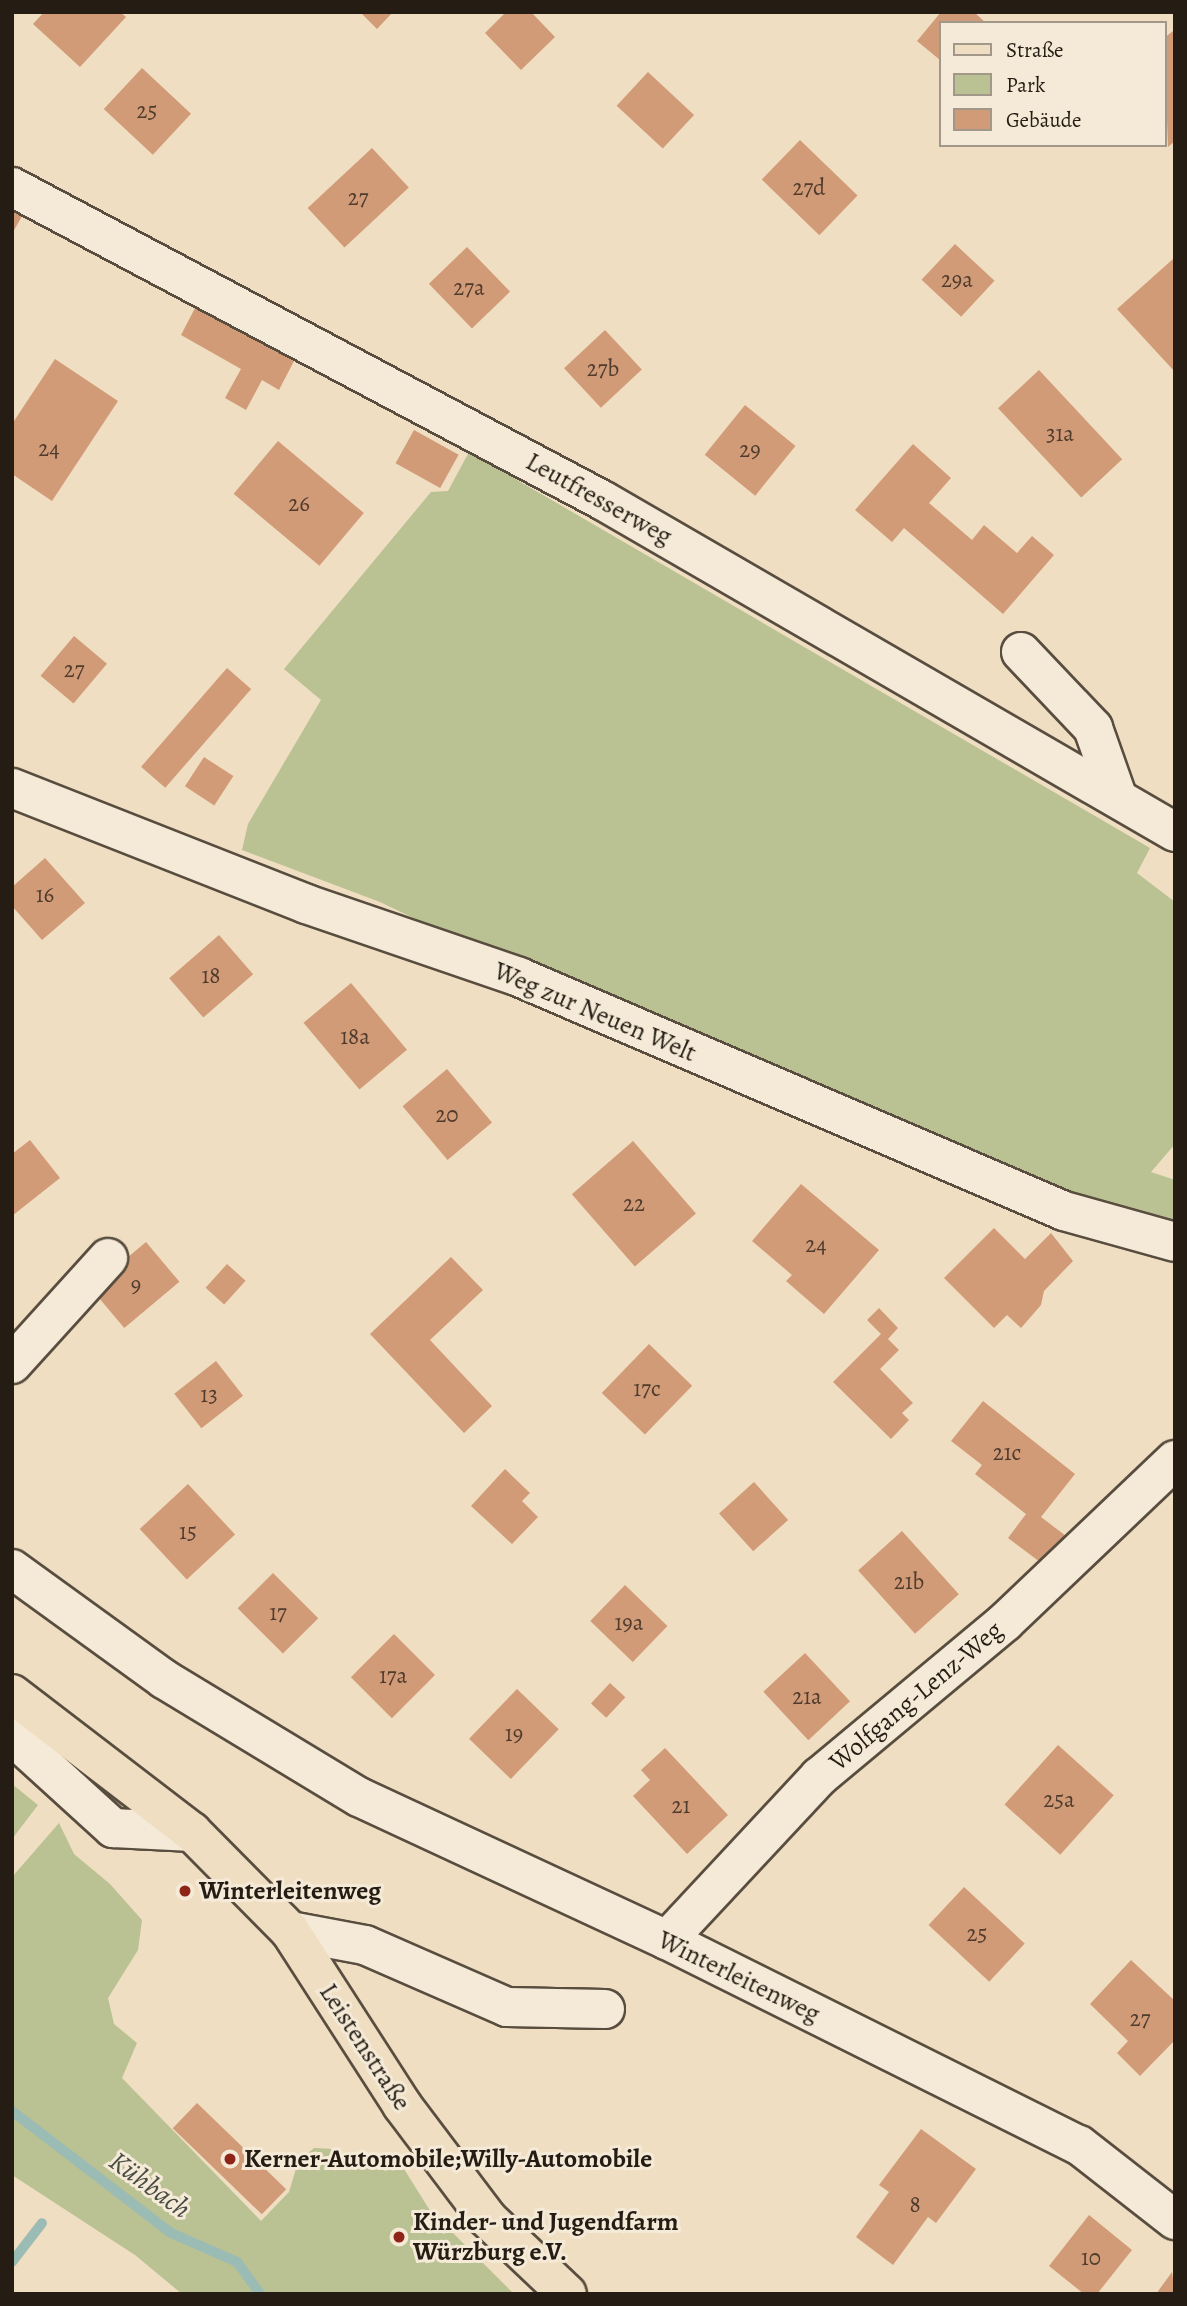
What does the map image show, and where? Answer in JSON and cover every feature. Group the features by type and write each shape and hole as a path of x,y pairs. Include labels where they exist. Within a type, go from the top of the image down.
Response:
{"main road":[{"name":"Leistenstraße","path":"12,1694 192,1832 290,1931 402,2105 487,2218 567,2294"}],"street":[{"name":"Leutfresserweg","path":"12,187 529,460 1117,796 1175,832"},
{"path":"1021,652 1093,728 1117,796"},
{"name":"Weg zur Neuen Welt","path":"12,788 306,904 519,977 1064,1211 1175,1242"},
{"path":"12,1364 108,1258"},
{"name":"Wolfgang-Lenz-Weg","path":"667,1940 819,1776 1005,1622 1175,1460"},
{"name":"Winterleitenweg","path":"12,1569 164,1679 359,1797 667,1940 1079,2145 1175,2220"},
{"path":"12,1736 113,1828 192,1832"},
{"path":"290,1931 365,1945 507,2007 605,2009"}],"green space":[{"path":"469,452 1150,848 1137,873 1175,902 1175,1144 1151,1172 1175,1180 1175,1228 1133,1220 491,955 380,902 242,850 248,824 321,700 284,669 431,492 448,491"},
{"path":"12,1784 38,1805 12,1839"},
{"path":"59,1823 74,1854 110,1884 142,1920 138,1950 108,1998 114,2024 137,2043 122,2078 261,2221 289,2192 298,2162 314,2148 333,2149 369,2166 404,2169 429,2209 514,2294 182,2294 135,2255 12,2175 12,1877"}],"building":[{"path":"44,12 120,12 126,17 80,67 33,24"},
{"path":"360,12 393,12 377,29"},
{"path":"506,12 531,12 555,37 521,70 485,33"},
{"path":"941,12 974,12 984,21 939,21 939,59 917,41"},
{"path":"1173,31 1175,141 1168,147 1166,92 1166,36"},
{"path":"142,68 191,114 153,155 104,109"},
{"path":"648,72 694,115 663,149 617,106"},
{"path":"800,140 858,196 819,235 762,180"},
{"path":"372,148 409,187 344,248 308,208"},
{"path":"12,210 22,216 12,234"},
{"path":"955,244 994,281 961,317 922,280"},
{"path":"467,247 510,292 472,328 429,284"},
{"path":"1173,259 1175,262 1175,372 1117,309"},
{"path":"195,308 294,361 279,390 262,380 246,410 225,398 241,369 181,335"},
{"path":"605,330 642,369 601,408 564,368"},
{"path":"55,359 118,401 52,501 12,474 12,424"},
{"path":"1039,370 1122,459 1081,497 998,408"},
{"path":"745,405 796,446 755,496 705,455"},
{"path":"414,430 459,455 440,488 396,463"},
{"path":"278,441 364,513 319,566 234,494"},
{"path":"913,444 951,478 929,503 972,540 984,525 1017,553 1032,536 1054,555 1003,614 904,528 892,542 855,510"},
{"path":"74,636 107,664 74,703 41,676"},
{"path":"227,668 251,689 165,788 141,767"},
{"path":"204,757 233,776 214,805 185,786"},
{"path":"45,858 85,903 42,940 12,906 12,887"},
{"path":"219,935 253,974 203,1018 169,978"},
{"path":"351,983 407,1050 359,1089 304,1023"},
{"path":"447,1069 492,1123 448,1160 403,1106"},
{"path":"30,1140 60,1178 12,1216 12,1154"},
{"path":"633,1141 696,1213 635,1267 572,1194"},
{"path":"801,1184 879,1250 824,1314 786,1281 792,1275 752,1241"},
{"path":"994,1228 1025,1259 1051,1233 1073,1261 1044,1291 1041,1305 1021,1328 1007,1315 994,1328 944,1278"},
{"path":"146,1242 179,1282 124,1328 91,1288"},
{"path":"451,1257 483,1290 430,1340 492,1406 464,1433 370,1334"},
{"path":"227,1264 246,1281 224,1305 206,1288"},
{"path":"879,1308 898,1328 888,1339 899,1350 880,1369 913,1403 902,1413 909,1420 891,1439 833,1382 881,1334 867,1320"},
{"path":"649,1344 692,1386 645,1435 602,1393"},
{"path":"216,1361 243,1396 201,1428 174,1394"},
{"path":"983,1401 1075,1474 1041,1517 1066,1536 1044,1565 1008,1538 1026,1514 975,1474 982,1465 951,1441"},
{"path":"505,1469 530,1493 522,1501 538,1517 512,1544 471,1506"},
{"path":"754,1482 788,1520 753,1551 719,1513"},
{"path":"188,1484 235,1534 187,1579 140,1529"},
{"path":"902,1531 959,1594 915,1634 858,1570"},
{"path":"273,1573 318,1618 283,1654 238,1608"},
{"path":"625,1585 667,1626 633,1662 590,1621"},
{"path":"394,1634 435,1675 392,1718 351,1677"},
{"path":"805,1653 850,1701 808,1740 763,1692"},
{"path":"610,1683 625,1697 606,1718 591,1703"},
{"path":"517,1689 559,1729 511,1779 469,1739"},
{"path":"1058,1745 1114,1795 1060,1855 1004,1804"},
{"path":"665,1748 728,1815 687,1854 633,1796 650,1780 641,1770"},
{"path":"964,1887 1025,1944 989,1982 929,1925"},
{"path":"1131,1960 1175,2001 1175,2040 1140,2076 1117,2053 1128,2041 1090,2004"},
{"name":"Kerner-Automobile;Willy-Automobile","path":"197,2103 286,2189 262,2214 173,2128"},
{"path":"921,2129 976,2169 936,2223 928,2217 893,2265 856,2237 889,2192 879,2185"},
{"path":"1089,2215 1132,2250 1097,2294 1084,2294 1049,2266"},
{"path":"1172,2272 1175,2294 1156,2294"}],"waterway":[{"name":"Kühbach","path":"12,2111 171,2233 237,2262 260,2294"},
{"path":"12,2262 42,2223"}],"place":[{"name":"Winterleitenweg","path":"185,1891"},
{"name":"Kerner-Automobile;Willy-Automobile","path":"230,2159"},
{"name":"Kinder- und Jugendfarm Würzburg e.V.","path":"399,2237"}]}
